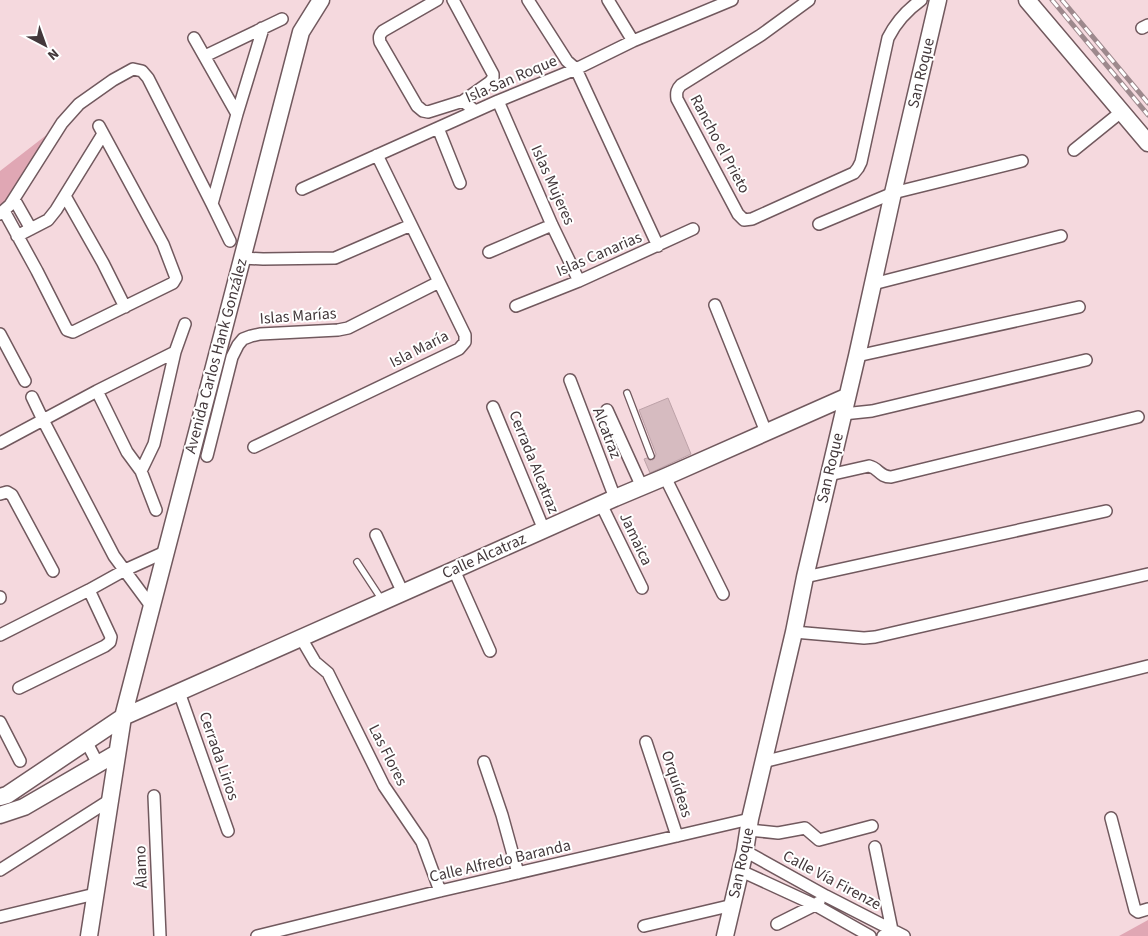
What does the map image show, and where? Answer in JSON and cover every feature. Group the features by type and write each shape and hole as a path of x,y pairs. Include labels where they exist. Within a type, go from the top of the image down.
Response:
{"main road":[{"name":"Avenida Carlos Hank González","path":"89,936 123,717 301,32 321,0"},
{"name":"San Roque","path":"725,936 746,851 749,824 794,632 828,475 938,0"},
{"path":"1027,0 1148,144"},
{"name":"Calle Alcatraz","path":"0,797 7,795 123,717 662,476 846,397"},
{"path":"0,815 24,807 117,753"}],"street":[{"path":"437,0 383,31 379,38 417,106 423,111 428,112 463,100 493,78 493,74 453,0"},
{"path":"528,0 566,61 576,69 658,246"},
{"path":"608,0 633,41"},
{"name":"Isla San Roque","path":"302,189 498,101 576,69 633,41 732,0"},
{"name":"Rancho el Prieto","path":"809,0 761,36 677,88 677,99 738,214 744,220 752,219 854,173 858,168 861,162 888,38 913,2"},
{"path":"204,56 282,18"},
{"path":"212,204 262,28"},
{"path":"194,38 237,114"},
{"path":"18,236 48,220 56,210 101,130 163,244 176,278 173,283 73,332 67,330 18,236 2,212 14,199 62,123 79,104 113,80 133,69 142,71 148,78 230,242"},
{"path":"463,100 475,112"},
{"name":"Islas Mujeres","path":"498,101 552,225 579,280"},
{"path":"1074,150 1121,112"},
{"path":"438,128 460,183"},
{"name":"Isla María","path":"254,447 459,349 465,342 465,335 377,155"},
{"path":"819,224 893,193 1022,161"},
{"path":"65,196 125,307"},
{"path":"14,199 31,229"},
{"path":"242,258 262,260 336,258 411,225"},
{"path":"489,252 552,225"},
{"name":"Islas Canarias","path":"516,306 658,246 693,229"},
{"path":"872,284 1060,236"},
{"name":"Islas Marías","path":"208,456 232,357 243,338 260,334 348,328 438,282"},
{"path":"715,304 766,432"},
{"path":"857,356 1079,307"},
{"path":"141,471 154,444 175,352 185,324"},
{"path":"0,334 25,381"},
{"path":"0,443 175,352"},
{"path":"843,414 872,411 1086,360"},
{"name":"Alcatraz","path":"570,380 608,501"},
{"path":"97,391 127,452 141,471 156,510"},
{"path":"32,397 114,556 151,606"},
{"name":"Cerrada Alcatraz","path":"493,407 544,530"},
{"path":"607,410 642,486"},
{"path":"828,475 869,466 886,477 891,477 1138,417"},
{"path":"662,476 723,594"},
{"path":"0,494 7,492 12,495 53,571"},
{"name":"Jamaica","path":"608,501 642,588"},
{"path":"805,577 1106,511"},
{"path":"376,535 403,593"},
{"path":"0,635 125,570 165,552"},
{"path":"454,570 490,651"},
{"path":"794,632 864,638 875,637 1148,574"},
{"path":"19,688 110,642 111,637 89,590"},
{"name":"Las Flores","path":"301,638 315,662 328,673 384,786 422,842 440,891"},
{"path":"763,762 1148,666"},
{"name":"Cerrada Lirios","path":"180,692 228,831"},
{"path":"0,722 20,761"},
{"path":"86,742 98,764"},
{"name":"Orquídeas","path":"646,742 677,836"},
{"path":"484,762 518,873"},
{"name":"Álamo","path":"154,796 160,936"},
{"path":"0,870 110,800"},
{"path":"1112,818 1135,910 1138,912 1148,909"},
{"name":"Calle Alfredo Baranda","path":"257,936 677,836 749,824 778,833 805,828 819,840 872,826"},
{"path":"875,847 887,933"},
{"name":"Calle Vía Firenze","path":"746,851 887,933 904,936"},
{"name":"Calle Vía Firenze","path":"740,871 815,905 870,936"},
{"path":"0,917 95,894"},
{"path":"778,924 815,905 826,896"},
{"path":"644,926 733,905"}],"lane":[{"path":"627,393 651,456"},
{"path":"357,562 383,602"}],"shaded area":[{"path":"62,123 0,214 0,171"},
{"path":"1148,920 1148,936 1119,936"}],"building":[{"path":"668,398 691,454 650,473 644,459 653,460 656,454 639,410"}],"railway":[{"path":"1052,0 1148,115"},
{"path":"1062,0 1148,103"}]}
